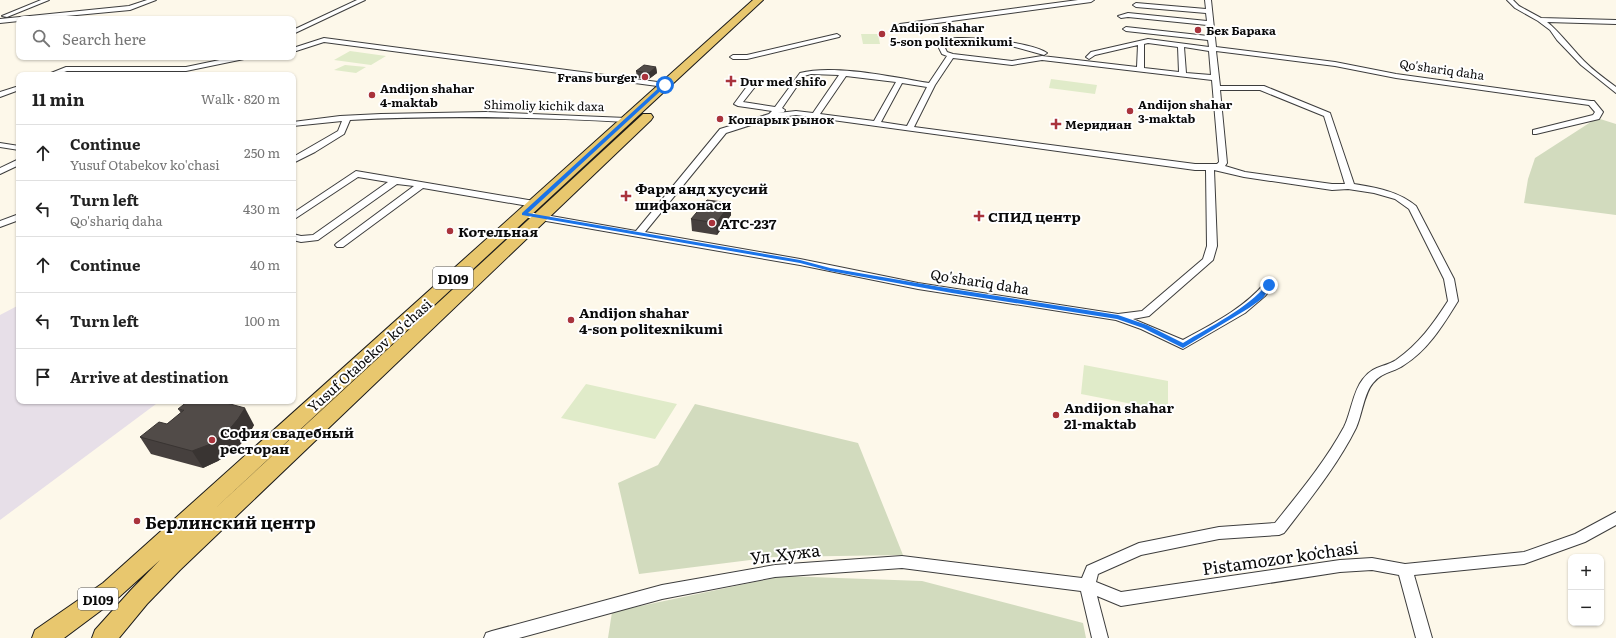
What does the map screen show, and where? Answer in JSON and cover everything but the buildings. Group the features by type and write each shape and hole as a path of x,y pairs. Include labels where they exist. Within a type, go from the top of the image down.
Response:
{"main road":[{"name":"Yusuf Otabekov ko'chasi","path":"44,638 111,590 533,211 771,0"},
{"name":"Yusuf Otabekov ko'chasi","path":"104,638 139,597 172,563 626,120 665,85 750,2"}],"street":[{"path":"0,21 4,16 46,0"},
{"path":"44,16 130,8 153,0"},
{"path":"296,31 362,0"},
{"path":"900,26 1091,0"},
{"name":"Qo'shariq daha","path":"296,214 356,174 421,185 639,234 800,262 944,290 1118,317 1145,314 1208,260 1212,246 1214,167 1223,163 1208,0"},
{"path":"1510,0 1517,7 1540,20 1555,32 1559,39 1583,64 1616,91"},
{"path":"1136,5 1209,11"},
{"path":"1120,16 1128,15 1210,23"},
{"path":"0,21 16,19"},
{"path":"1540,20 1616,22"},
{"path":"1126,29 1212,38"},
{"path":"734,57 747,57 837,36"},
{"path":"296,49 324,40 665,85"},
{"path":"1113,66 1113,60 1089,57 1043,55 1012,63 952,56 944,53 939,42 986,41 1011,44 1043,55 1113,66 1215,78"},
{"path":"1089,57 1093,53 1148,41 1213,48"},
{"path":"1140,42 1140,69"},
{"path":"1181,45 1183,74"},
{"name":"Qo'shariq daha","path":"1213,48 1335,64 1396,76 1591,104 1599,112 1596,117 1536,132"},
{"path":"909,129 932,85 949,58 952,56"},
{"path":"58,72 66,69 186,69 230,60"},
{"path":"639,234 724,131 774,113 802,74 811,72 844,74 932,85"},
{"path":"816,116 844,74"},
{"path":"876,124 900,81"},
{"path":"754,83 738,104 774,113 796,112 1057,149 1214,167 1252,175 1332,187 1347,186 1394,194 1406,200 1413,208 1449,279 1453,301 1436,328 1423,344 1399,363 1376,372 1366,383 1350,427 1320,476 1279,529 1219,534 1139,549 1092,570 1087,585 1100,638"},
{"path":"1216,88 1261,88 1327,115 1349,184 1347,186"},
{"path":"0,95 16,89"},
{"name":"Shimoliy kichik daxa","path":"296,124 347,118 432,115 559,116 626,120"},
{"path":"296,158 341,132 347,118"},
{"path":"0,145 16,148"},
{"path":"0,171 16,163"},
{"path":"296,238 315,238 396,180"},
{"path":"340,245 421,185"},
{"path":"0,224 16,218"},
{"path":"1118,317 1145,327 1183,346 1247,306 1261,296 1269,285"},
{"name":"Pistamozor koʻchasi","path":"1087,585 1122,599 1340,566 1372,564 1405,570 1524,558 1580,538 1616,518"},
{"name":"Ул.Хужа","path":"492,638 662,592 775,572 902,562 1087,585"},
{"path":"1405,570 1424,638"}],"shaded area":[{"path":"16,307 16,404 156,404 0,520 0,315"}],"green space":[{"path":"861,34 878,34 880,44 863,44"},
{"path":"350,51 386,56 371,65 334,60"},
{"path":"345,65 366,67 356,73 334,70"},
{"path":"1051,79 1097,85 1095,94 1049,88"},
{"path":"1597,118 1616,124 1616,215 1524,203 1528,179 1535,158"},
{"path":"1084,365 1168,381 1168,411 1081,394"},
{"path":"586,384 677,404 655,439 561,418"},
{"path":"695,404 858,443 903,555 773,557 639,574 618,483 658,465"},
{"path":"783,576 922,581 1083,623 1086,638 608,638 612,612"}],"place":[{"name":"Бек Барака","path":"1198,30"},
{"name":"Andijon shahar 5-son politexnikumi","path":"882,34"},
{"name":"Frans burger","path":"645,77"},
{"name":"Dur med shifo","path":"731,81"},
{"name":"Andijon shahar 4-maktab","path":"372,95"},
{"name":"Andijon shahar 3-maktab","path":"1130,111"},
{"name":"Кошарык рынок","path":"720,119"},
{"name":"Меридиан","path":"1056,124"},
{"name":"Фарм анд хусусий шифахонаси","path":"626,196"},
{"name":"СПИД центр","path":"979,216"},
{"name":"АТС-237","path":"712,223"},
{"name":"Котельная","path":"450,231"},
{"name":"Andijon shahar 4-son politexnikumi","path":"571,320"},
{"name":"Andijon shahar 21-maktab","path":"1056,415"},
{"name":"София свадебный ресторан","path":"212,440"},
{"name":"Берлинский центр","path":"137,521"}],"route":[{"path":"665,85 524,214 800,262 830,269 952,291 1118,317 1145,327 1183,346 1247,306 1261,296 1269,285"}]}
